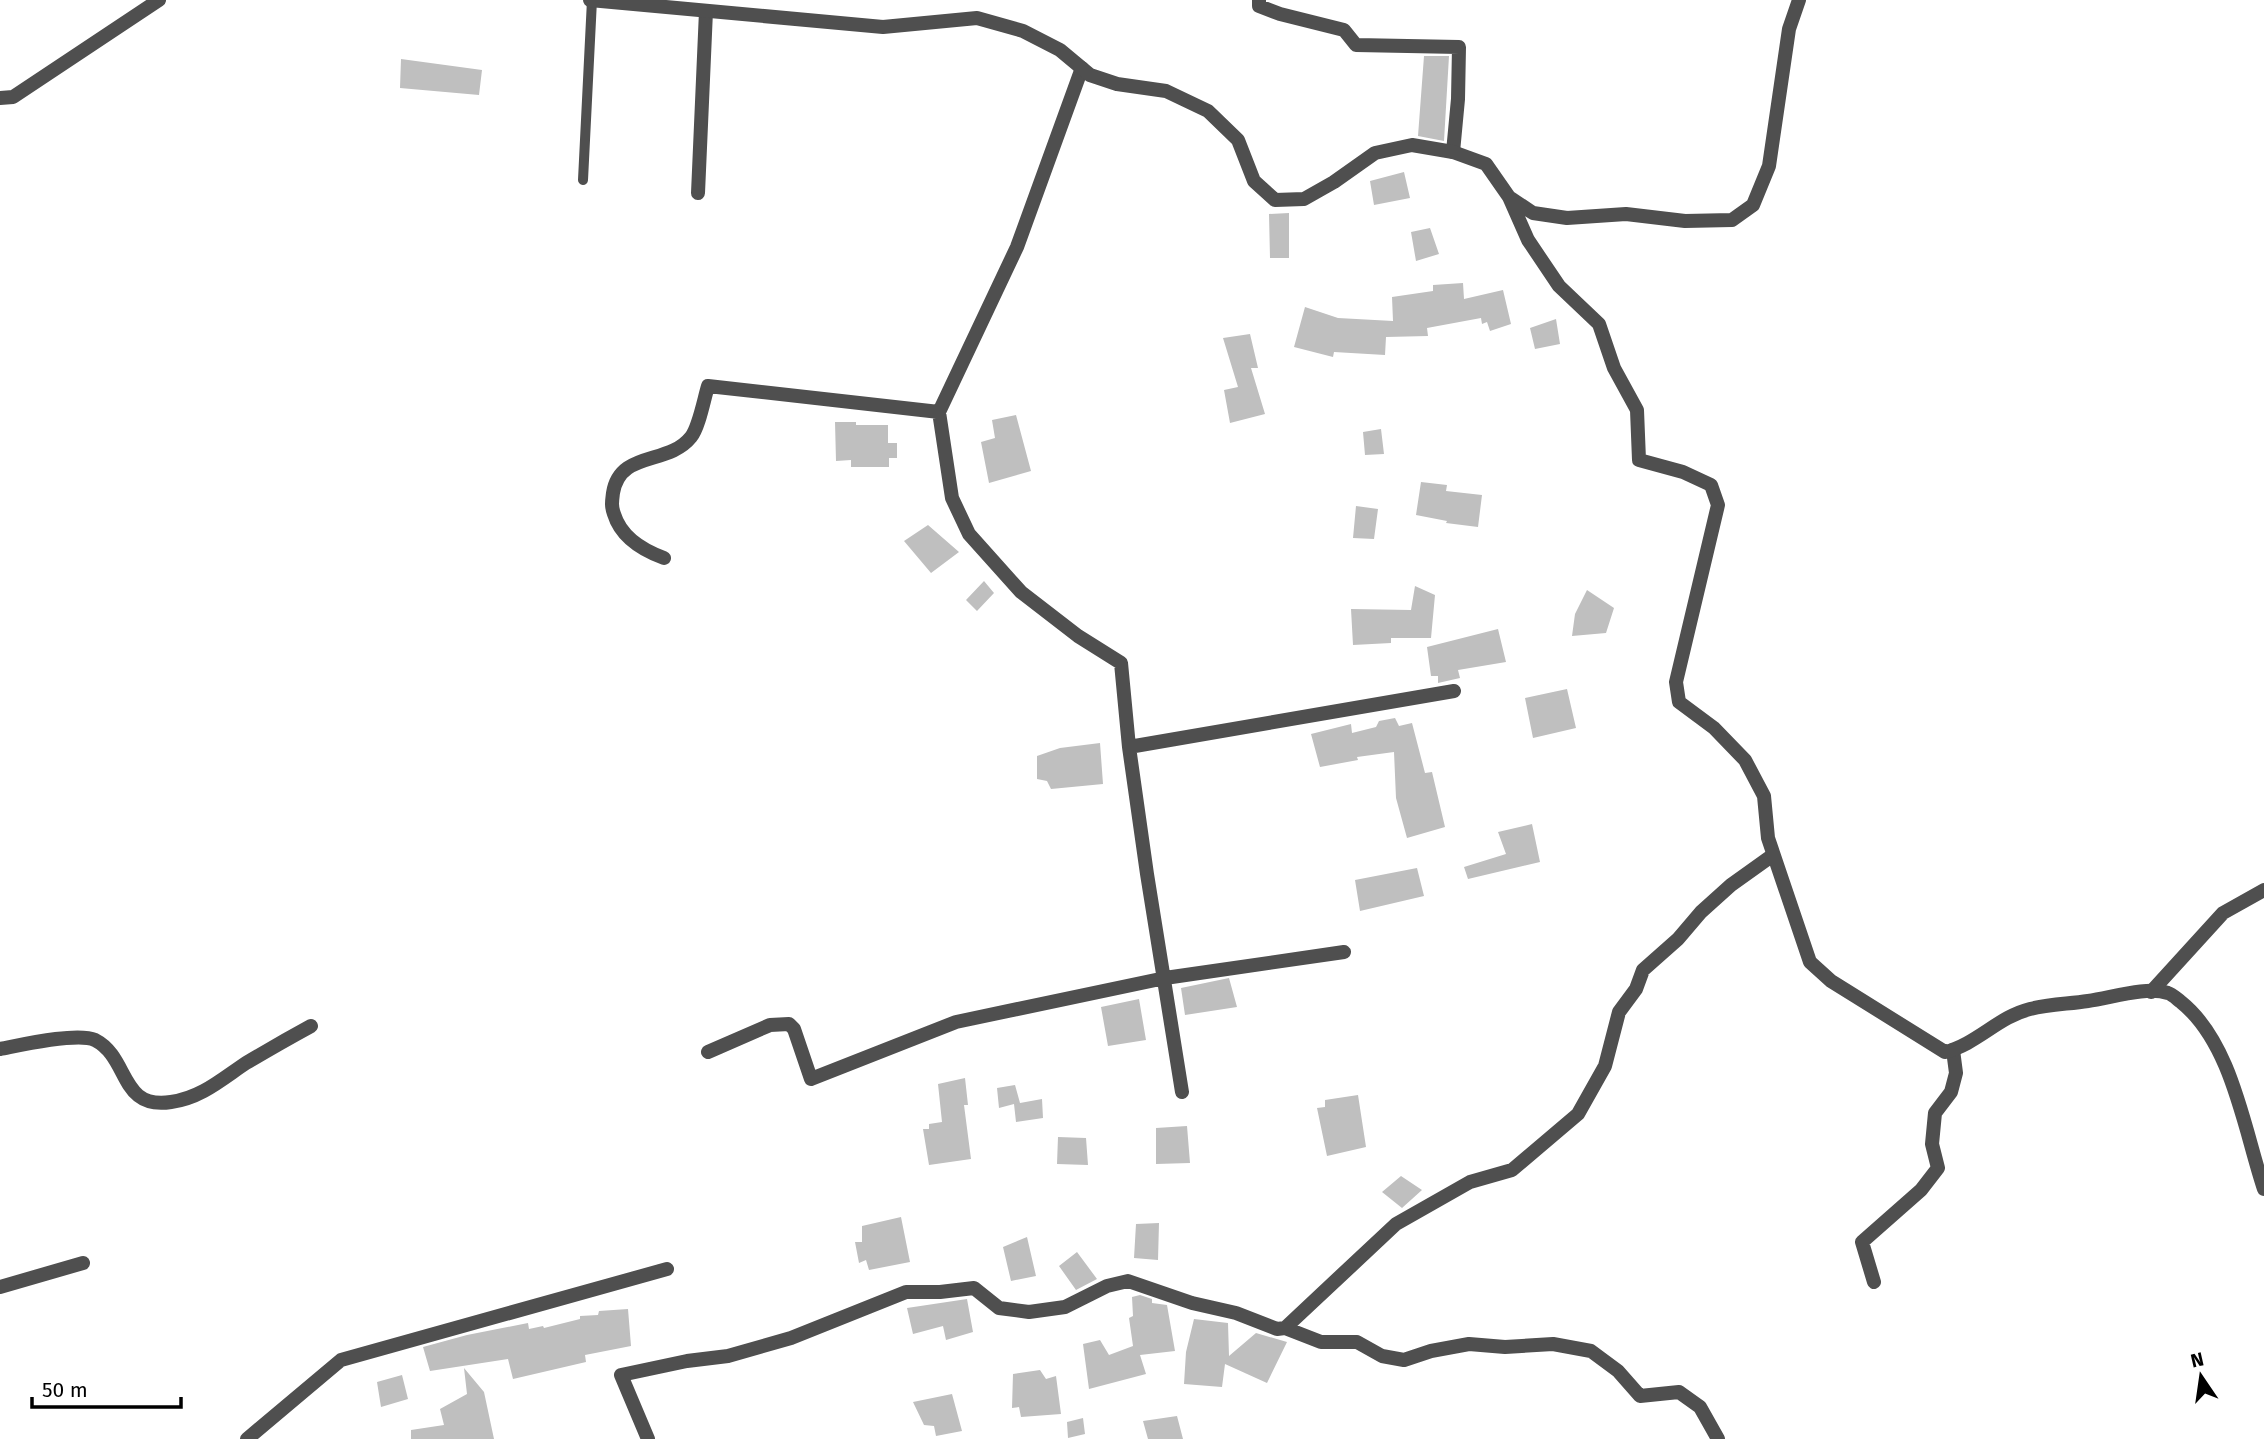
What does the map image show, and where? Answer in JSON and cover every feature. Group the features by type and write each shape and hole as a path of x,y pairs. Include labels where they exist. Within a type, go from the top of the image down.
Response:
{"street":[{"path":"0,98 13,97 159,0"},
{"path":"591,0 883,27 976,18 1023,31 1060,50 1090,75 1117,84 1166,91 1208,111 1238,140 1254,181 1275,200 1304,199 1375,153 1412,145 1453,152 1486,164 1509,197 1528,240 1559,286 1599,324 1614,368 1637,411 1639,460 1683,472 1711,485 1718,505 1676,682 1679,702 1714,728 1745,760 1764,796 1768,838 1810,962 1831,981 1945,1052 1963,1048 1996,1023 2029,1009 2151,992 2169,993 2192,1011 2213,1040 2245,1121 2250,1148 2264,1189"},
{"path":"1259,0 1259,6 1280,15 1344,30 1356,45 1459,47 1453,152"},
{"path":"1509,197 1533,213 1567,218 1626,214 1685,221 1732,220 1753,205 1769,166 1790,29 1799,0"},
{"path":"698,193 706,11"},
{"path":"1082,68 1017,247 939,412 952,498 969,534 1021,592 1078,636 1121,663 1146,874 1182,1092"},
{"path":"664,558 642,550 618,527 611,505 615,478 629,466 676,450 692,436 708,386 939,412"},
{"path":"1129,747 1454,691"},
{"path":"1285,1328 1396,1224 1470,1182 1512,1170 1578,1114 1605,1066 1619,1012 1636,989 1643,970 1678,939 1701,912 1773,855"},
{"path":"2151,992 2223,913 2264,890"},
{"path":"708,1052 770,1025 789,1024 794,1028 811,1079 956,1022 1165,978 1344,952"},
{"path":"0,1049 68,1038 94,1040 120,1068 131,1090 145,1102 170,1103 202,1094 269,1049 311,1026"},
{"path":"1874,1282 1862,1242 1921,1191 1938,1168 1932,1144 1935,1113 1951,1092 1956,1073 1952,1050"},
{"path":"0,1287 83,1262"},
{"path":"247,1439 341,1360 667,1269"},
{"path":"648,1439 621,1375 687,1361 728,1356 791,1338 906,1292 974,1288 999,1308 1029,1312 1065,1307 1107,1286 1128,1281 1192,1303 1236,1313 1277,1329 1285,1328 1321,1342 1357,1342 1382,1356 1404,1360 1431,1351 1469,1344 1505,1347 1553,1344 1591,1351 1618,1371 1640,1396 1679,1392 1700,1407 1718,1439"}],"lane":[{"path":"583,180 591,0"}],"building":[{"path":"1424,56 1449,56 1444,141 1418,136"},
{"path":"401,59 482,70 479,95 400,88"},
{"path":"1404,172 1410,198 1374,205 1370,181"},
{"path":"1289,213 1289,258 1270,258 1269,214"},
{"path":"1430,228 1439,254 1416,261 1411,232"},
{"path":"1463,283 1464,299 1503,290 1511,324 1490,331 1487,322 1482,324 1481,318 1427,328 1428,336 1386,337 1385,355 1334,352 1333,357 1294,347 1305,307 1338,318 1393,321 1392,297 1433,291 1433,285"},
{"path":"1556,319 1560,344 1535,349 1530,328"},
{"path":"1250,334 1258,368 1251,368 1265,414 1230,423 1224,390 1238,387 1223,338"},
{"path":"1016,415 1031,471 989,483 981,442 995,438 992,420"},
{"path":"835,422 888,425 888,443 897,443 897,458 889,458 889,467 851,467 851,460 836,461"},
{"path":"1381,429 1384,454 1365,455 1363,432"},
{"path":"1421,482 1447,485 1446,491 1482,495 1478,527 1446,523 1447,521 1416,515"},
{"path":"1356,506 1378,509 1374,539 1353,538"},
{"path":"928,525 959,552 931,573 904,541"},
{"path":"984,581 994,593 977,611 966,600"},
{"path":"1415,586 1435,595 1431,638 1391,638 1391,643 1353,645 1351,609 1411,610"},
{"path":"1587,590 1614,608 1606,633 1572,636 1575,614"},
{"path":"1498,629 1506,662 1458,670 1460,678 1438,683 1438,676 1431,676 1427,647"},
{"path":"1567,689 1576,728 1533,738 1525,698"},
{"path":"1395,718 1399,726 1412,723 1425,773 1432,772 1445,827 1407,838 1396,798 1394,752 1357,757 1358,760 1320,767 1311,734 1351,724 1352,733 1376,727 1379,721"},
{"path":"1100,743 1103,784 1051,789 1047,781 1037,779 1037,756 1060,748"},
{"path":"1532,824 1540,862 1468,879 1464,867 1506,854 1498,832"},
{"path":"1417,868 1424,896 1360,911 1355,880"},
{"path":"1229,978 1237,1007 1185,1015 1181,988"},
{"path":"1139,999 1146,1040 1108,1046 1101,1007"},
{"path":"965,1078 968,1105 964,1105 971,1159 929,1165 923,1129 929,1129 929,1124 942,1122 938,1084"},
{"path":"1015,1085 1020,1103 1042,1099 1043,1118 1016,1122 1014,1104 999,1108 997,1088"},
{"path":"1358,1095 1366,1147 1327,1156 1317,1108 1325,1107 1325,1100"},
{"path":"1187,1126 1190,1163 1156,1164 1156,1128"},
{"path":"1058,1137 1086,1138 1088,1165 1057,1164"},
{"path":"1401,1176 1422,1190 1402,1208 1382,1192"},
{"path":"901,1217 910,1262 869,1270 866,1260 859,1263 855,1242 862,1242 862,1226"},
{"path":"1159,1223 1158,1260 1134,1258 1136,1224"},
{"path":"1027,1237 1036,1276 1011,1281 1003,1247"},
{"path":"1077,1252 1097,1279 1076,1290 1059,1266"},
{"path":"1140,1295 1152,1299 1152,1303 1167,1305 1175,1351 1140,1355 1146,1374 1089,1389 1083,1344 1100,1340 1109,1355 1133,1346 1129,1318 1133,1316 1132,1297"},
{"path":"967,1299 973,1332 946,1340 943,1326 913,1334 907,1308"},
{"path":"628,1309 631,1346 585,1355 586,1362 513,1379 508,1359 430,1371 423,1347 528,1323 529,1329 544,1328 580,1319 580,1316 598,1315 599,1311"},
{"path":"1194,1319 1228,1323 1229,1356 1256,1333 1287,1342 1267,1383 1225,1364 1222,1387 1184,1384 1186,1352"},
{"path":"464,1368 484,1392 494,1439 411,1439 411,1430 444,1425 440,1409 467,1394"},
{"path":"1040,1370 1046,1379 1056,1376 1061,1414 1021,1417 1019,1407 1012,1408 1013,1374"},
{"path":"402,1375 408,1399 381,1407 377,1382"},
{"path":"952,1394 962,1431 936,1436 934,1426 924,1425 913,1402"},
{"path":"1177,1416 1183,1439 1148,1439 1143,1421"},
{"path":"1083,1418 1085,1434 1068,1438 1067,1422"}]}
